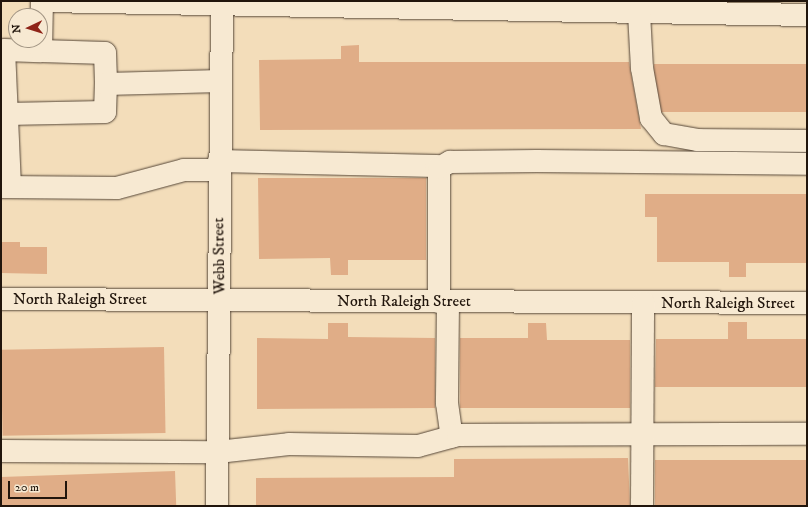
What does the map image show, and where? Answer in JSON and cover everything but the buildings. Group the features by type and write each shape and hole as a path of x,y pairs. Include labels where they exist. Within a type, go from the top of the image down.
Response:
{"street":[{"path":"41,51 43,1 222,6 807,15"},
{"name":"Webb Street","path":"217,506 219,166 222,6"},
{"path":"639,13 648,105 651,118 664,134 698,140 807,142"},
{"path":"7,114 105,112 105,53 2,50 7,114 6,187 117,188 184,170 219,166 431,164 439,168"},
{"path":"106,84 221,81"},
{"path":"439,168 450,162 537,161 807,164"},
{"path":"439,168 447,403 452,437"},
{"name":"North Raleigh Street","path":"1,299 807,304"},
{"path":"642,506 644,303"},
{"path":"1,451 218,452 289,444 418,446 452,437 643,434 807,434"}]}
